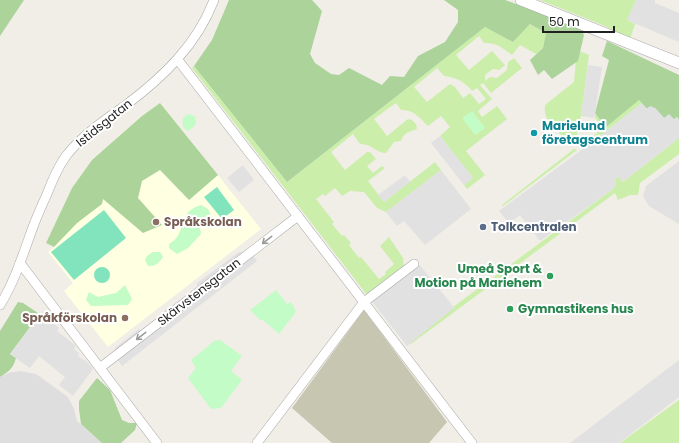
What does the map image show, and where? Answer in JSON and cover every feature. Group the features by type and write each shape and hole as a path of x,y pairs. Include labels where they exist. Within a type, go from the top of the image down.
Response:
{"street":[{"name":"Istidsgatan","path":"0,305 20,263 52,182 66,156 93,129 148,87 178,60 194,38 214,0"},
{"path":"521,0 679,63"},
{"path":"178,60 472,443"},
{"name":"Skärvstensgatan","path":"100,367 298,216"},
{"path":"20,263 157,443"},
{"path":"257,443 364,302 414,264"}],"shaded area":[{"path":"636,0 655,0 655,3 679,13 679,42 627,20"},
{"path":"588,65 602,67 594,118 581,116"},
{"name":"Språkskolan","path":"160,103 261,229 108,347 64,291 73,283 48,252 54,247 46,243 72,188 92,160 142,116"},
{"path":"642,103 646,109 650,106 655,108 664,118 669,114 674,119 677,117 679,120 679,138 623,182 617,176 616,185 613,189 540,241 520,215 509,223 499,211 591,143"},
{"path":"440,136 473,178 464,185 431,143"},
{"path":"679,161 679,224 649,206 643,196 646,186"},
{"path":"243,165 254,180 239,192 227,178"},
{"path":"441,170 471,209 425,245 404,221 397,226 386,212"},
{"path":"405,175 410,182 384,202 378,195"},
{"path":"239,252 251,252 257,261 122,366 115,356 115,348 139,329 143,334 197,293 197,283"},
{"path":"417,262 454,308 407,346 367,295 404,266"},
{"path":"364,310 447,422 429,443 332,443 292,408"},
{"path":"43,311 56,321 54,324 59,328 57,331 76,346 74,349 79,353 78,356 87,362 93,369 73,396 59,385 65,377 39,356 30,368 10,354"},
{"path":"679,360 679,397 619,443 570,443"},
{"path":"20,371 36,374 68,397 74,409 77,421 102,443 0,443 0,377 8,373"}],"green space":[{"path":"0,0 24,0 0,36"},
{"path":"229,0 312,0 322,11 310,54 315,63 331,74 339,75 349,68 382,85 390,76 404,77 418,56 445,42 458,22 458,10 444,0 505,0 580,28 584,35 578,61 552,79 544,70 538,75 530,60 543,48 546,33 530,24 513,42 485,27 287,182 194,66 212,40"},
{"path":"540,0 636,0 627,20 635,24 630,39 605,26"},
{"path":"530,24 546,33 543,48 536,54 520,45 512,55 495,45 484,43 479,36 456,55 469,70 492,51 505,65 499,70 493,69 485,75 485,81 490,77 497,78 507,70 508,62 514,58 522,68 491,93 483,83 480,85 492,99 478,111 482,117 497,106 507,119 466,151 485,175 467,189 464,185 473,178 440,136 450,127 441,116 428,126 413,113 401,110 396,103 374,119 387,136 408,119 412,120 416,124 417,129 405,134 401,141 394,142 386,153 382,153 367,145 360,144 353,134 331,152 345,170 367,152 370,152 376,159 367,166 373,173 382,166 385,168 368,181 384,202 435,162 441,170 386,212 377,208 364,192 350,191 342,196 335,188 325,196 323,194 316,199 334,222 332,224 342,236 344,235 351,243 349,245 359,258 361,257 379,279 386,274 385,272 394,264 380,246 389,237 403,258 404,266 367,295 192,68 194,66 287,182 485,27 513,42","holes":["437,68 444,76 460,80 472,91 477,88 486,99 479,104 470,93 463,98 455,87 450,84 427,102 414,87"]},
{"path":"607,41 679,75 679,120 677,117 674,120 664,118 655,108 647,109 639,100 606,127 595,113 609,60 602,56"},
{"path":"577,50 589,55 581,116 576,138 562,136 549,122 545,105 574,82"},
{"path":"639,100 642,103 591,143 592,150 586,142 603,128 595,118 595,113 606,126"},
{"path":"160,103 218,175 189,200 160,170 142,181 138,198 162,225 143,233 103,199 102,204 77,223 54,247 46,243 72,188 92,160 142,116"},
{"path":"472,111 485,128 475,135 462,118"},
{"path":"188,114 195,116 196,124 188,131 183,126 183,118"},
{"path":"679,138 679,154 640,183 638,195 630,195 618,200 615,193 411,344 407,341 613,189 618,176 623,182"},
{"path":"574,149 577,150 503,206 502,205"},
{"path":"217,187 234,210 222,219 204,197"},
{"path":"201,205 208,209 210,214 201,218 199,222 201,234 188,248 177,254 169,248 169,244 180,232 187,214"},
{"path":"104,210 126,238 74,280 51,252"},
{"path":"153,252 160,252 163,257 157,264 148,266 145,260 147,256"},
{"path":"99,267 105,267 110,272 108,281 105,283 99,283 94,278 94,272"},
{"path":"125,285 132,299 128,305 91,306 86,300 89,292 98,297 116,293"},
{"path":"276,290 287,304 291,302 296,312 279,334 263,320 260,320 250,310"},
{"path":"18,302 23,303 38,313 36,319 10,354 16,358 14,365 0,377 0,331"},
{"path":"220,340 242,356 231,371 242,380 221,408 211,409 188,378 196,368 191,360 214,341"},
{"path":"97,378 110,390 122,420 129,423 137,423 135,430 121,443 102,443 81,424 79,401"},
{"path":"679,400 679,443 620,443"}],"place":[{"name":"Marielund företagscentrum","path":"534,133"},
{"name":"Språkskolan","path":"156,222"},
{"name":"Tolkcentralen","path":"483,227"},
{"name":"Umeå Sport & Motion på Mariehem","path":"550,276"},
{"name":"Gymnastikens hus","path":"510,309"},
{"name":"Språkförskolan","path":"125,318"}]}
